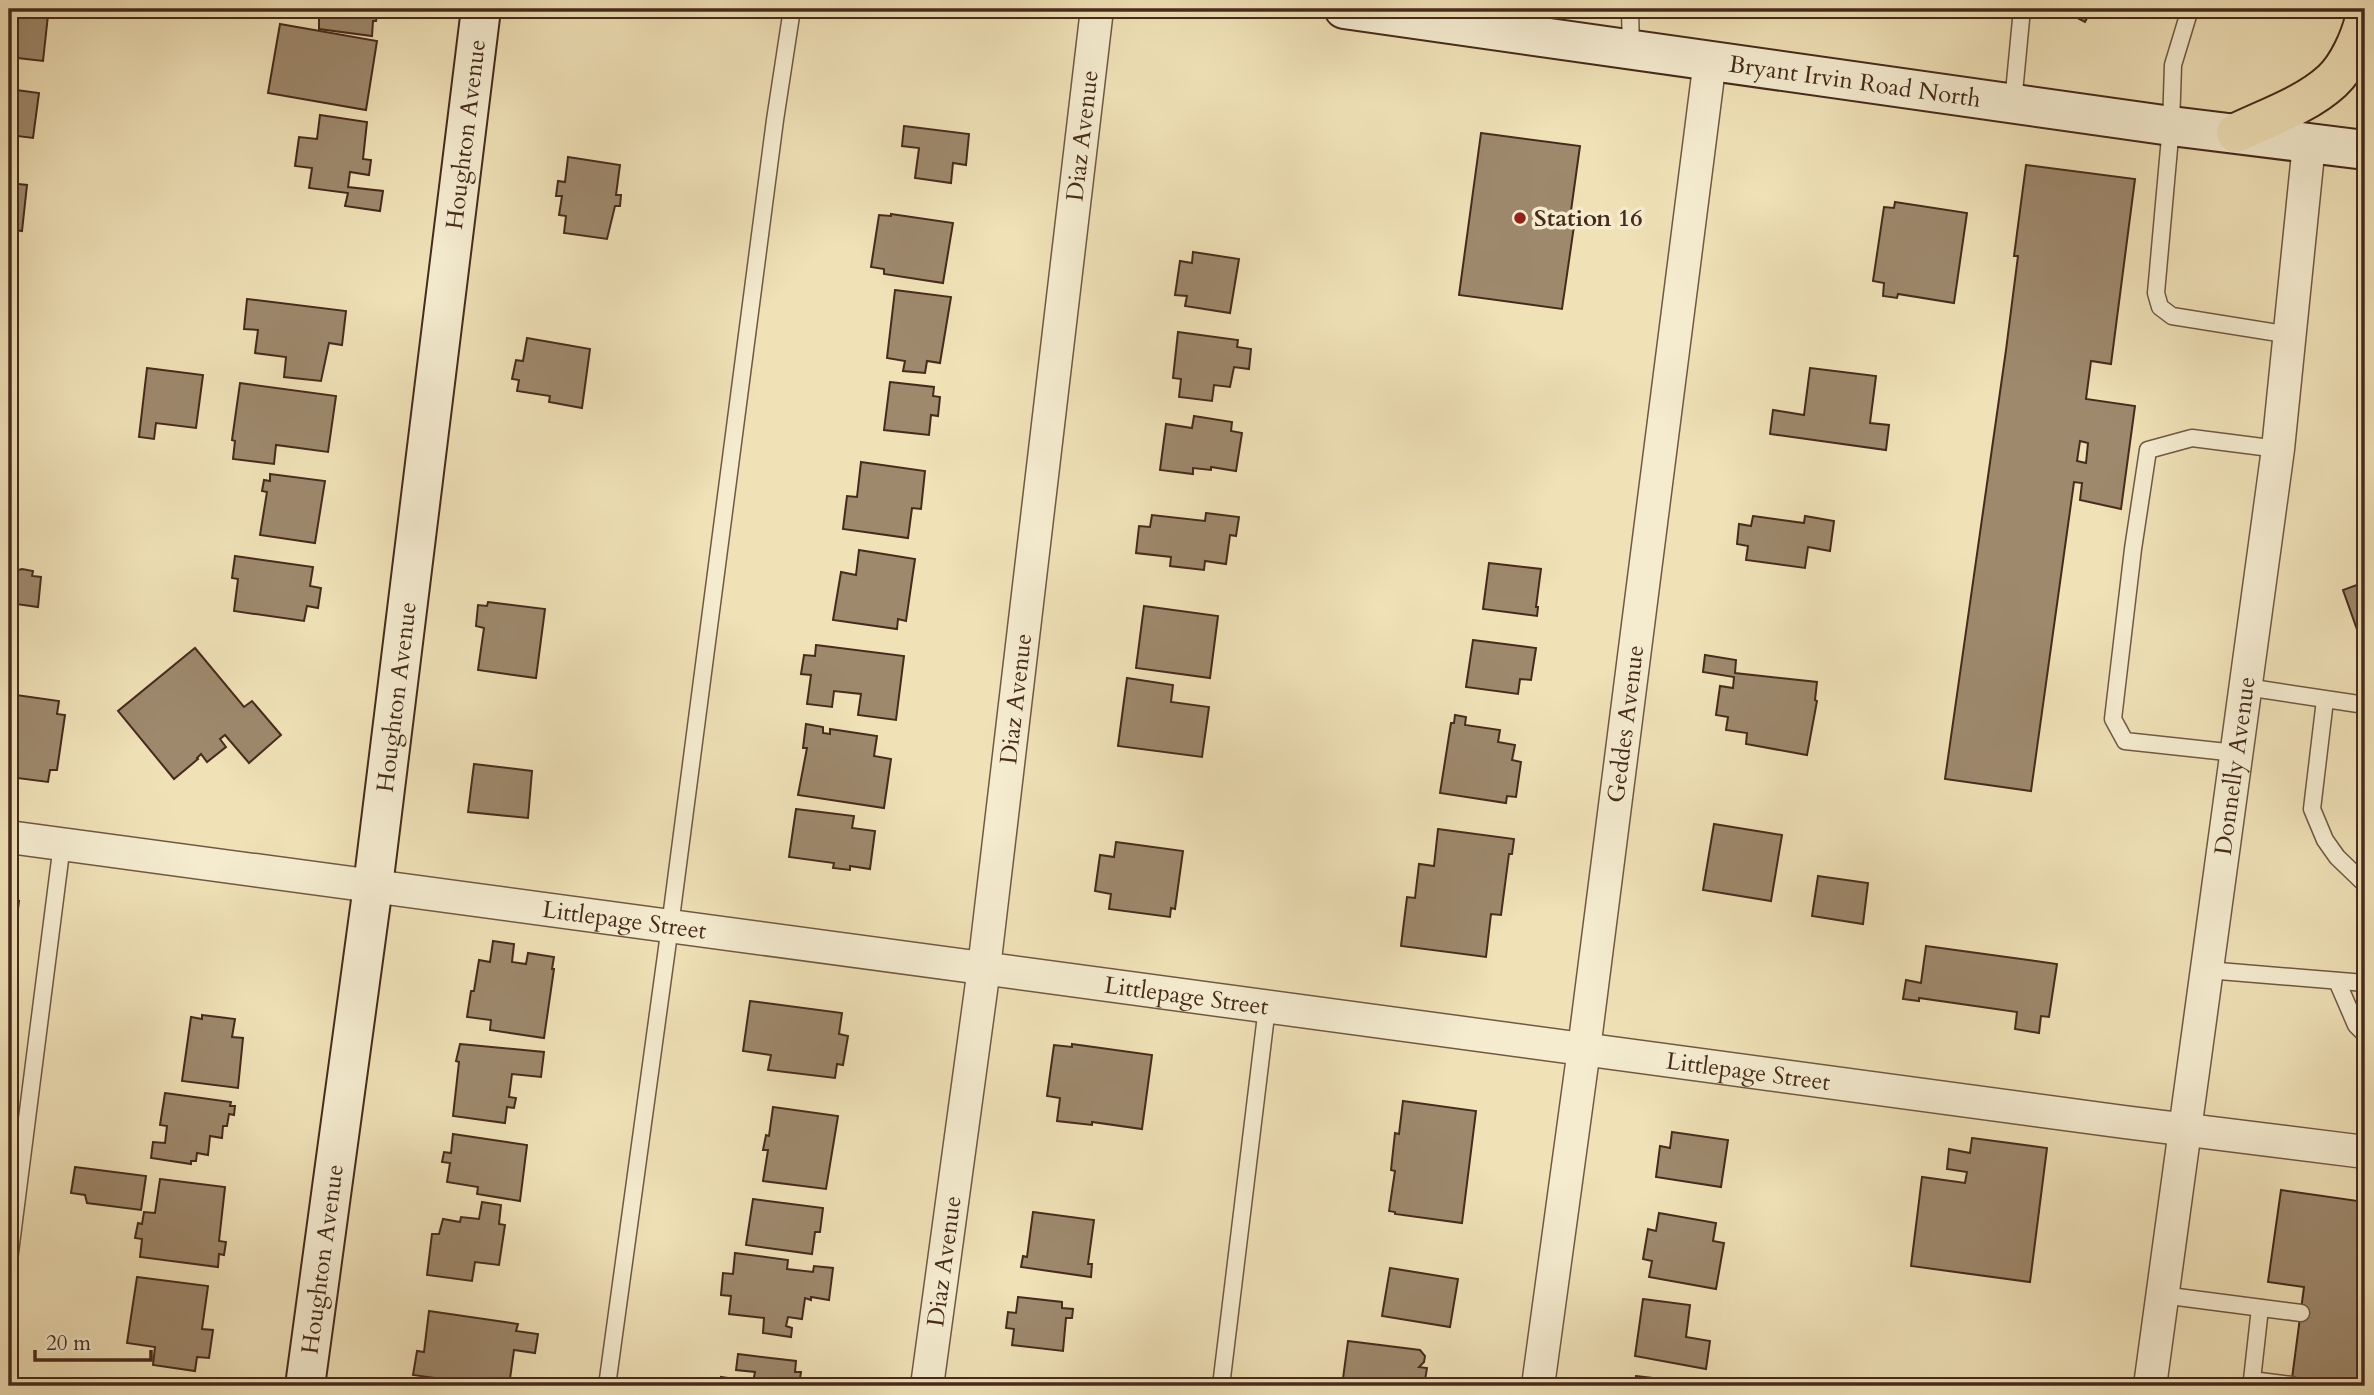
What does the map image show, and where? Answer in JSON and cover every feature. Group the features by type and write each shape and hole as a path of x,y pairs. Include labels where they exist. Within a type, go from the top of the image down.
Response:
{"main road":[{"path":"2236,133 2310,97 2333,80 2348,58 2365,18"}],"street":[{"name":"Houghton Avenue","path":"305,1386 373,886 481,9"},
{"name":"Diaz Avenue","path":"927,1386 984,968 1097,9"},
{"name":"Bryant Irvin Road North","path":"1344,9 2171,126 2365,150"},
{"name":"Geddes Avenue","path":"1538,1386 1584,1049 1710,60"},
{"name":"Donnelly Avenue","path":"2150,1386 2278,449 2309,144"},
{"name":"Littlepage Street","path":"9,837 2184,1130 2365,1152"}],"lane":[{"path":"607,1386 792,9"},
{"path":"1630,9 1631,50"},
{"path":"2013,103 2022,9"},
{"path":"2190,9 2173,65 2171,126 2156,292 2160,307 2172,316 2290,335"},
{"path":"2236,753 2125,741 2113,719 2133,549 2148,450 2192,438 2278,449"},
{"path":"2246,687 2365,705"},
{"path":"2325,700 2312,809 2325,840 2337,857 2365,884"},
{"path":"9,1261 62,844"},
{"path":"2207,970 2365,983"},
{"path":"2337,981 2356,1025 2365,1034"},
{"path":"1221,1386 1267,1007"},
{"path":"2162,1295 2301,1313"},
{"path":"2260,1308 2251,1383 2292,1385"}],"building":[{"path":"319,9 386,9 386,16 377,15 376,21 373,21 372,36 319,29"},
{"path":"2060,9 2092,9 2085,22"},
{"path":"9,10 48,15 43,61 9,57"},
{"path":"280,24 377,41 366,110 268,93"},
{"path":"9,89 39,93 33,138 10,135 9,142"},
{"path":"320,115 367,122 363,159 371,160 369,175 350,172 348,187 383,191 380,211 345,206 348,193 309,188 312,168 295,166 299,137 317,139"},
{"path":"904,126 969,134 966,165 953,163 951,183 915,178 919,148 902,146"},
{"name":"Station 16","path":"1481,133 1580,146 1569,225 1574,226 1562,309 1459,295"},
{"path":"568,157 620,165 616,195 621,195 620,206 615,206 607,239 564,233 566,216 559,215 562,196 556,196 558,181 565,182"},
{"path":"2026,165 2135,179 2111,364 2091,361 2086,399 2135,406 2121,509 2080,500 2082,483 2074,482 2031,791 1945,779 2006,350 2018,256 2014,256","holes":["2080,441 2088,443 2086,463 2077,461"]},
{"path":"9,183 27,185 22,231 9,229"},
{"path":"1895,202 1967,213 1954,303 1898,294 1897,298 1883,296 1884,283 1873,281 1884,207 1894,208"},
{"path":"891,214 953,223 943,283 884,274 884,269 871,267 879,215"},
{"path":"1193,252 1239,259 1230,313 1185,306 1187,296 1175,295 1180,261 1192,263"},
{"path":"9,282 16,283 11,326 9,326"},
{"path":"895,290 951,297 940,363 927,361 925,373 903,371 905,361 887,358"},
{"path":"247,299 346,311 342,345 329,343 321,381 284,377 286,357 255,353 258,330 244,329"},
{"path":"1178,332 1238,340 1237,347 1251,349 1249,369 1234,367 1230,387 1214,385 1212,401 1179,397 1181,379 1173,378"},
{"path":"527,338 590,349 582,408 549,402 550,396 517,391 519,380 512,379 516,360 523,361"},
{"path":"147,368 203,375 196,428 156,423 154,439 139,437"},
{"path":"1810,368 1876,376 1870,423 1889,425 1886,450 1770,434 1773,410 1804,415"},
{"path":"890,382 934,387 933,396 940,397 938,416 931,415 929,435 884,430"},
{"path":"240,383 336,396 328,452 276,445 274,464 233,459 235,441 232,440"},
{"path":"1194,416 1232,422 1231,431 1242,433 1236,471 1211,467 1211,470 1193,468 1193,474 1160,470 1166,424 1192,428"},
{"path":"861,462 925,471 921,509 912,508 908,538 843,529 847,496 857,497"},
{"path":"270,474 325,481 315,543 260,535 267,492 262,491 264,480 270,481"},
{"path":"1206,513 1239,517 1236,536 1230,535 1226,564 1205,561 1204,570 1170,566 1171,557 1136,553 1139,526 1150,527 1152,515 1205,521"},
{"path":"1753,516 1804,523 1805,516 1834,521 1830,551 1808,547 1805,568 1746,560 1748,546 1737,544 1739,524 1751,526"},
{"path":"859,550 915,559 906,621 898,619 897,629 833,620 841,572 856,575"},
{"path":"235,556 313,567 310,586 321,588 318,608 307,606 304,621 234,611 238,579 232,578"},
{"path":"1489,563 1541,569 1537,616 1483,609"},
{"path":"22,569 33,571 32,576 41,577 38,607 9,603 9,572"},
{"path":"2365,582 2365,652 2343,590"},
{"path":"488,602 545,609 536,678 478,670 484,628 476,626 478,605 487,606"},
{"path":"1144,606 1218,616 1210,678 1136,668"},
{"path":"1473,640 1536,648 1531,680 1520,679 1518,694 1466,687"},
{"path":"816,645 904,656 896,720 858,715 861,694 834,691 832,707 807,704 811,675 801,674 804,655 815,656"},
{"path":"195,648 244,707 252,701 281,735 249,763 225,735 220,739 226,747 207,762 201,754 174,779 118,711"},
{"path":"1705,655 1736,660 1735,673 1817,682 1817,701 1807,755 1746,744 1747,733 1726,730 1728,717 1716,715 1720,686 1733,688 1734,677 1703,672"},
{"path":"1127,678 1173,685 1171,702 1209,707 1202,757 1118,746"},
{"path":"9,694 59,701 57,714 65,715 57,770 50,770 48,782 9,777 14,711 9,710"},
{"path":"1455,715 1466,717 1465,725 1500,730 1498,742 1515,745 1512,760 1521,762 1516,797 1507,796 1506,803 1440,793 1451,723 1454,723"},
{"path":"806,724 823,727 823,733 830,734 830,729 877,736 874,756 891,759 884,808 798,795 807,748 803,748"},
{"path":"474,764 532,771 528,818 468,812"},
{"path":"796,809 854,816 852,828 875,831 870,869 850,866 850,870 833,868 834,863 789,857"},
{"path":"1714,824 1782,835 1771,901 1703,890"},
{"path":"1438,829 1514,839 1512,854 1509,854 1501,915 1491,914 1486,957 1401,946 1407,897 1415,898 1419,864 1434,866"},
{"path":"1116,842 1183,851 1175,909 1171,908 1170,917 1109,909 1111,894 1095,891 1100,855 1114,857"},
{"path":"1818,876 1868,883 1863,924 1812,916"},
{"path":"9,900 19,901 14,941 9,941"},
{"path":"493,941 514,944 512,962 526,964 528,953 554,957 544,1038 490,1030 491,1020 467,1017 479,960 490,962"},
{"path":"1926,946 2057,964 2049,1017 2041,1016 2039,1033 2015,1029 2017,1012 1919,998 1919,1001 1903,999 1906,980 1921,983"},
{"path":"750,1001 842,1013 839,1034 848,1036 843,1065 837,1064 835,1078 768,1070 771,1055 743,1051"},
{"path":"202,1015 235,1019 232,1037 243,1038 238,1088 182,1081 191,1017 202,1019"},
{"path":"460,1044 544,1052 541,1077 512,1074 509,1097 516,1098 514,1108 507,1107 505,1123 453,1116 459,1062 456,1061"},
{"path":"1072,1044 1152,1055 1142,1129 1092,1122 1092,1125 1057,1121 1060,1098 1047,1096 1054,1045 1072,1047"},
{"path":"165,1093 231,1102 230,1106 235,1106 234,1115 229,1114 227,1126 223,1126 222,1138 210,1136 208,1155 197,1153 196,1161 191,1161 191,1164 151,1158 153,1142 165,1143 167,1126 160,1125"},
{"path":"1403,1101 1476,1111 1462,1223 1389,1211 1395,1171 1391,1170 1395,1133 1399,1134"},
{"path":"773,1107 838,1116 826,1189 763,1181 768,1150 763,1150 766,1135 769,1136"},
{"path":"1672,1132 1728,1140 1721,1187 1656,1177 1660,1146 1670,1148"},
{"path":"453,1134 527,1145 520,1201 477,1194 478,1187 447,1182 450,1163 442,1162 444,1152 451,1153"},
{"path":"1972,1138 2047,1148 2030,1282 1911,1266 1922,1177 1965,1183 1967,1172 1947,1169 1949,1149 1970,1153"},
{"path":"75,1167 146,1176 141,1210 87,1203 85,1195 71,1193"},
{"path":"160,1179 225,1187 219,1241 226,1242 224,1255 219,1254 218,1267 140,1257 142,1239 135,1238 138,1223 142,1224 144,1212 155,1213"},
{"path":"2281,1190 2365,1202 2365,1386 2291,1386 2304,1287 2268,1282"},
{"path":"753,1199 823,1208 820,1232 815,1232 812,1254 746,1245"},
{"path":"482,1202 501,1205 499,1224 505,1225 499,1265 475,1262 472,1281 427,1275 432,1234 439,1234 443,1219 460,1222 461,1217 479,1219"},
{"path":"1033,1212 1094,1220 1088,1264 1092,1264 1091,1277 1021,1267 1023,1256 1027,1257"},
{"path":"1659,1213 1716,1223 1713,1241 1724,1243 1716,1289 1649,1277 1652,1261 1643,1259 1648,1229 1656,1231"},
{"path":"735,1253 788,1260 787,1269 813,1272 814,1266 833,1268 829,1300 805,1298 802,1319 788,1317 786,1326 792,1328 791,1337 763,1333 764,1318 729,1314 731,1296 721,1295 723,1273 733,1274"},
{"path":"1390,1268 1458,1279 1450,1327 1382,1316"},
{"path":"137,1277 208,1286 202,1329 213,1330 209,1358 197,1357 195,1371 153,1365 155,1347 127,1343"},
{"path":"1018,1297 1062,1302 1062,1308 1073,1309 1072,1318 1066,1318 1063,1351 1012,1345 1014,1329 1006,1328 1008,1312 1016,1313"},
{"path":"1643,1299 1690,1305 1686,1337 1710,1341 1706,1369 1635,1356"},
{"path":"429,1311 518,1324 516,1331 538,1334 535,1353 514,1350 509,1386 413,1375 417,1351 424,1352"},
{"path":"1348,1341 1420,1350 1425,1356 1419,1367 1427,1368 1424,1386 1342,1386"},
{"path":"738,1354 796,1361 795,1372 801,1372 799,1386 720,1386 721,1377 753,1382 755,1372 736,1370"},
{"path":"1636,1376 1720,1386 1635,1386"}],"place":[{"name":"Station 16","path":"1520,218"}]}
